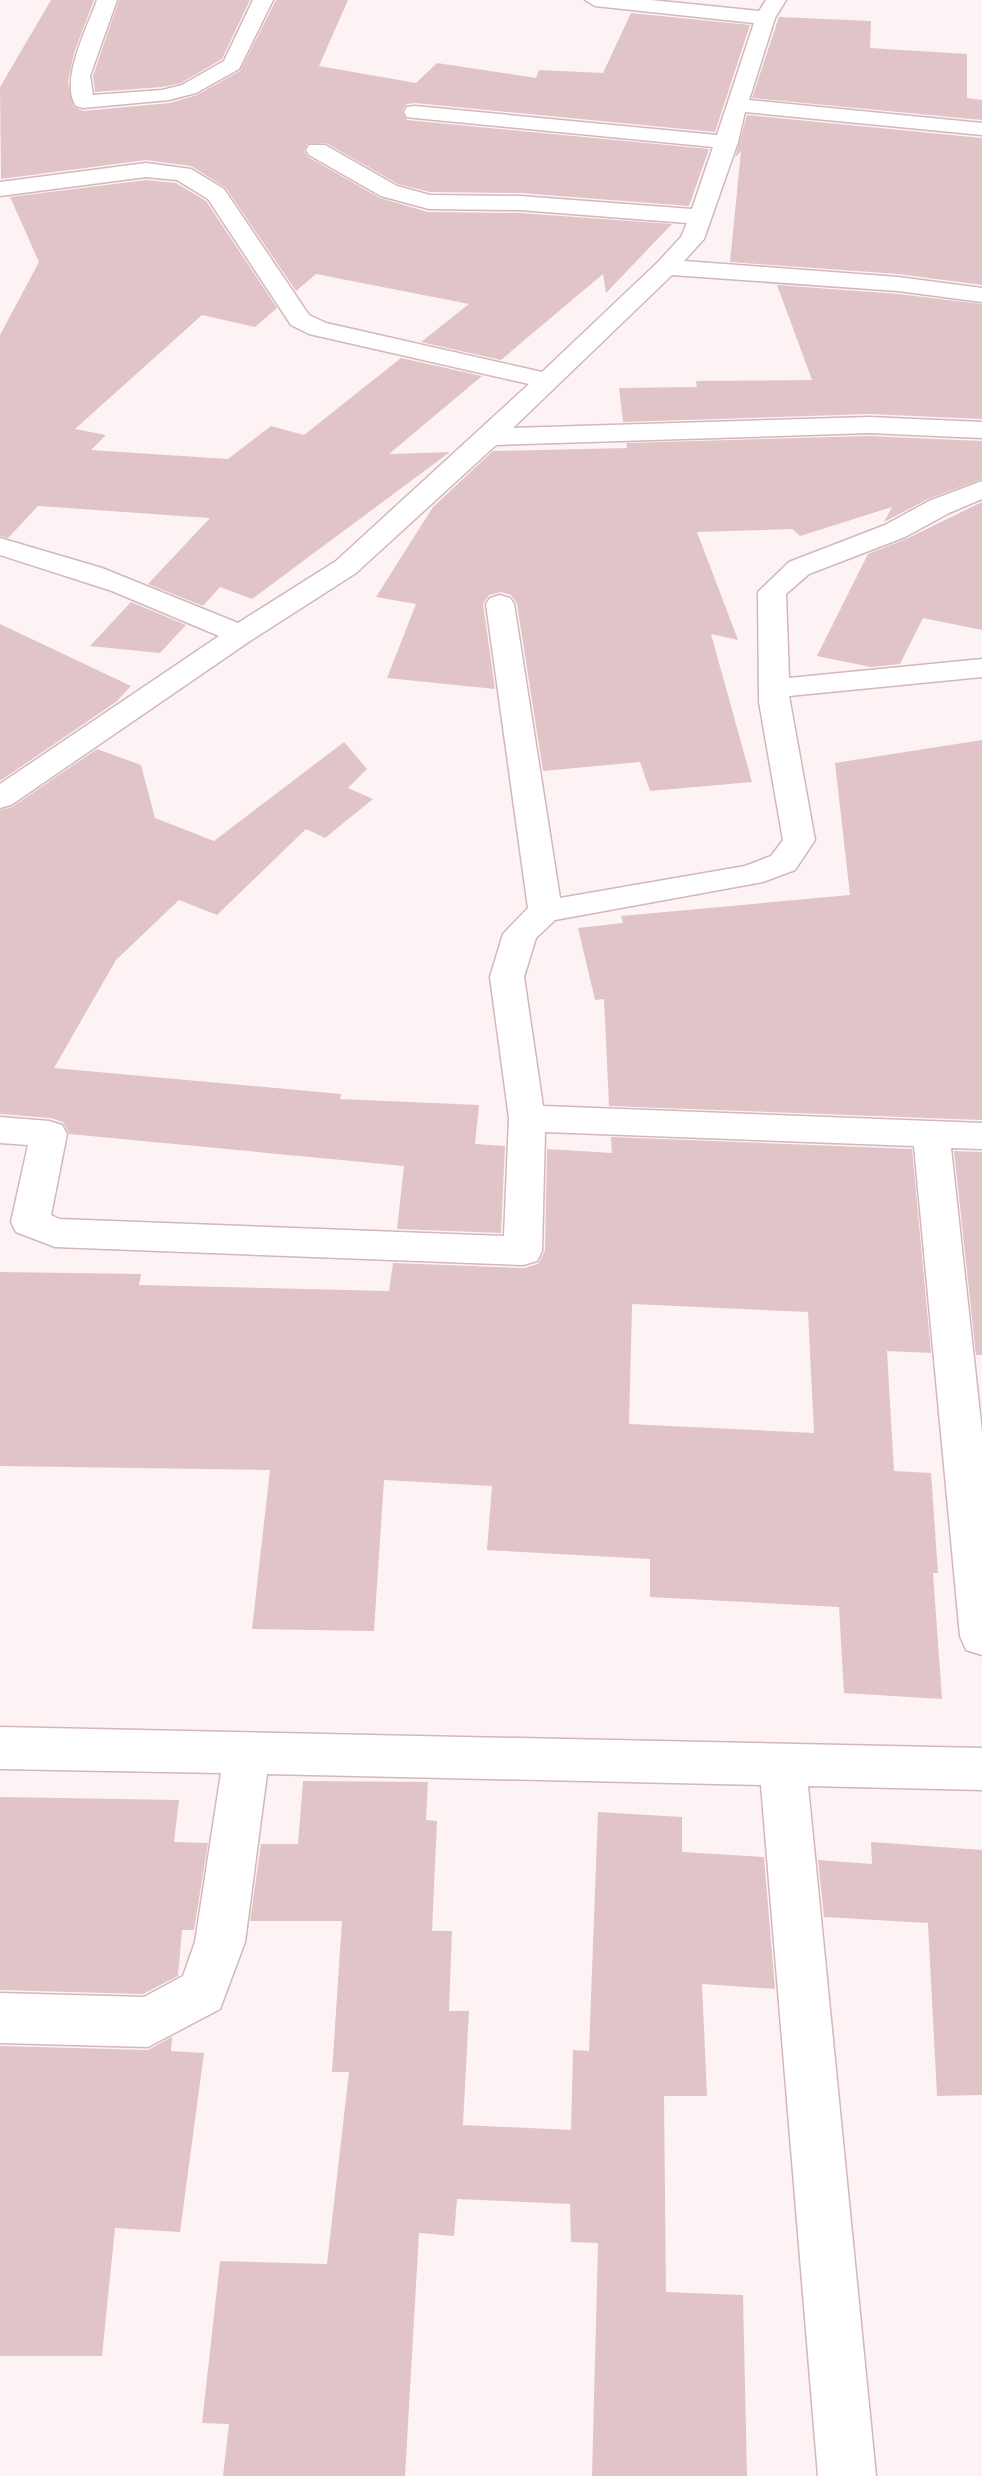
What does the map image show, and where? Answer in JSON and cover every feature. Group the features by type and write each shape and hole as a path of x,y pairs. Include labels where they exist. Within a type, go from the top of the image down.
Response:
{"street":[{"path":"107,0 80,76 83,102 162,96 189,89 232,65 263,0"},
{"path":"0,799 240,635 346,567 548,382 692,239 771,9 595,0"},
{"path":"739,105 982,130"},
{"path":"415,112 727,142"},
{"path":"317,150 389,191 429,202 520,203 701,217"},
{"path":"0,189 146,170 183,174 216,194 300,320 318,329 548,382"},
{"path":"666,267 898,284 982,295"},
{"path":"489,437 869,425 982,430"},
{"path":"0,1130 49,1134 30,1223 55,1233 523,1251 527,1118 508,977 520,933 545,911 751,875 783,863 799,840 774,702 772,592 799,568 895,531 939,507 982,489"},
{"path":"939,507 982,513"},
{"path":"0,546 32,554 183,609 240,635"},
{"path":"500,604 545,911"},
{"path":"774,688 982,668"},
{"path":"527,1118 982,1136"},
{"path":"931,1134 982,1636"},
{"path":"0,1748 982,1769"},
{"path":"0,2018 148,2022 202,1992 220,1942 247,1753"},
{"path":"783,1766 846,2476"}],"building":[{"path":"51,0 94,0 74,53 68,82 74,107 83,111 170,103 197,95 240,71 276,0 348,0 319,66 416,83 437,63 536,78 539,70 603,73 631,13 750,25 715,132 415,103 407,104 402,111 407,120 709,149 689,206 520,193 430,192 398,184 326,143 307,144 304,151 308,157 380,198 428,212 520,213 672,224 606,293 603,274 501,360 421,342 469,304 316,274 296,291 226,188 191,166 146,160 1,179 0,87"},
{"path":"119,0 250,0 222,59 181,83 95,92 93,76"},
{"path":"779,17 871,21 870,48 967,54 967,98 982,100 982,120 752,98"},
{"path":"747,115 982,138 982,285 898,274 730,262 741,151 735,158"},
{"path":"146,180 176,183 206,201 277,308 255,327 202,315 75,429 106,435 91,450 228,459 271,426 304,435 401,358 482,376 389,454 450,452 252,599 220,587 203,606 148,584 210,518 38,506 8,538 0,536 0,335 39,262 10,197"},
{"path":"777,285 898,294 982,304 982,419 869,414 623,422 619,388 697,387 696,381 812,380"},
{"path":"869,436 982,441 982,479 928,499 884,522 892,507 800,536 792,529 697,532 738,640 711,634 752,782 650,791 640,762 543,771 517,604 511,595 501,592 489,595 483,604 495,689 387,678 416,604 376,597 433,507 493,451 627,448 626,443"},
{"path":"982,502 982,630 923,618 900,664 871,667 817,656 868,554 906,539"},
{"path":"131,602 186,625 160,653 90,646"},
{"path":"0,624 131,686 116,702 0,781"},
{"path":"982,740 982,1120 609,1106 604,999 595,1000 578,928 623,923 621,916 850,895 835,763"},
{"path":"344,742 367,769 348,788 373,799 325,838 306,829 217,915 179,900 116,960 54,1068 341,1094 340,1099 479,1105 475,1144 505,1146 501,1233 397,1229 404,1166 69,1134 63,1122 50,1118 0,1114 0,810 12,807 97,749 141,765 155,818 214,841"},
{"path":"611,1137 912,1149 931,1353 887,1351 894,1471 931,1473 938,1573 933,1573 942,1699 844,1693 839,1607 650,1597 650,1559 487,1550 492,1486 384,1480 374,1631 252,1629 270,1470 0,1466 0,1272 141,1274 139,1285 389,1291 393,1263 524,1268 538,1264 545,1251 547,1149 612,1153","holes":["632,1304 808,1312 814,1433 629,1424"]},
{"path":"954,1151 982,1152 982,1355 976,1355"},
{"path":"303,1781 428,1782 426,1820 437,1821 432,1931 452,1931 449,2011 469,2011 463,2125 571,2130 573,2050 589,2051 598,1812 682,1817 682,1852 764,1857 775,1989 702,1984 707,2096 664,2096 666,2292 743,2295 747,2476 592,2476 598,2243 571,2242 570,2204 457,2199 454,2236 419,2233 405,2476 223,2476 229,2424 202,2423 220,2261 327,2264 349,2072 332,2072 342,1921 250,1921 261,1844 298,1844"},
{"path":"0,1797 179,1800 174,1842 208,1843 194,1930 182,1930 178,1976 143,1994 0,1990"},
{"path":"871,1842 982,1850 982,2095 937,2096 928,1923 824,1917 818,1860 872,1864"},
{"path":"172,2037 171,2051 204,2053 180,2232 115,2228 102,2356 0,2356 0,2046 148,2050"}]}
